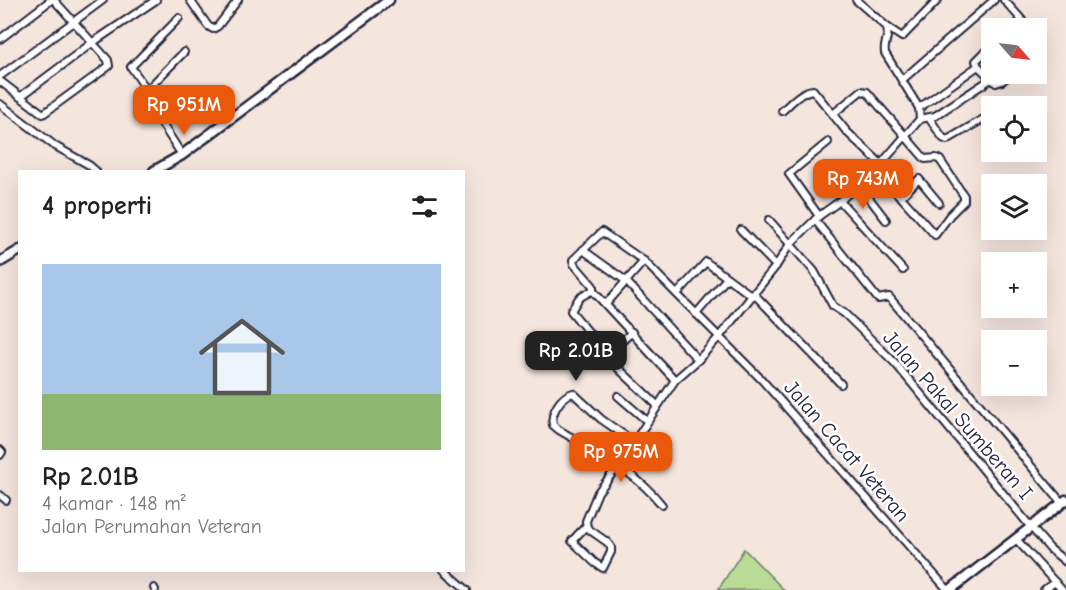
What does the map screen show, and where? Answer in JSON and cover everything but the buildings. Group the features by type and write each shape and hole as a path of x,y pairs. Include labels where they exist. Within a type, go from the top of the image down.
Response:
{"street":[{"path":"0,39 52,0 108,60 109,66 44,114 0,81"},
{"path":"0,76 103,0"},
{"path":"20,97 92,43 156,0"},
{"path":"190,0 208,26 213,29 218,26 238,0"},
{"path":"195,7 201,0"},
{"path":"156,170 182,155 389,0"},
{"path":"856,0 887,27 903,37 938,0"},
{"path":"902,80 994,0"},
{"path":"1004,0 1020,18"},
{"path":"179,18 132,65 147,90 151,107 182,155"},
{"path":"887,27 884,50 919,108 920,119"},
{"path":"147,90 184,52"},
{"path":"981,55 976,61 981,69"},
{"path":"919,108 978,66"},
{"path":"586,526 611,547 603,568 572,540 586,526 596,496 675,380 719,337 776,266 790,244 817,218 882,165 920,119 935,116 983,84"},
{"path":"782,111 800,94 811,89 849,134 882,165"},
{"path":"833,114 861,91 865,92 925,159 939,159 964,196 964,201 935,235 874,171"},
{"path":"0,104 55,146 95,170"},
{"path":"929,118 943,138 947,140 981,120"},
{"path":"828,142 789,174 817,218 879,299 889,297 1064,501 1028,524 1016,539 945,585"},
{"path":"901,197 919,179 939,203"},
{"path":"859,185 886,220"},
{"path":"840,201 903,270"},
{"name":"Jalan Pakal Sumberan I","path":"769,220 814,271 836,309 895,363 1028,524 1050,549 1066,562"},
{"path":"741,230 776,266"},
{"name":"Jalan Cacat Veteran","path":"582,250 600,232 603,232 644,261 770,388 945,585"},
{"path":"675,380 593,291 593,286 573,263 582,250 626,281 698,360"},
{"path":"0,262 18,251"},
{"path":"606,304 644,261"},
{"path":"677,294 705,263 709,263 753,295 841,384"},
{"path":"696,314 727,278"},
{"path":"593,291 579,298 571,311 622,372 657,405"},
{"path":"608,354 632,332"},
{"path":"634,442 601,419 573,393 568,394 559,404 552,417 553,425 559,430 619,465 650,489 662,505"},
{"path":"618,396 646,421"},
{"path":"0,450 0,455"},
{"path":"0,495 6,500"},
{"path":"1016,539 1062,590"},
{"path":"446,572 467,590"},
{"path":"1044,590 1055,582"}],"green space":[{"path":"744,549 784,590 718,590"}]}
